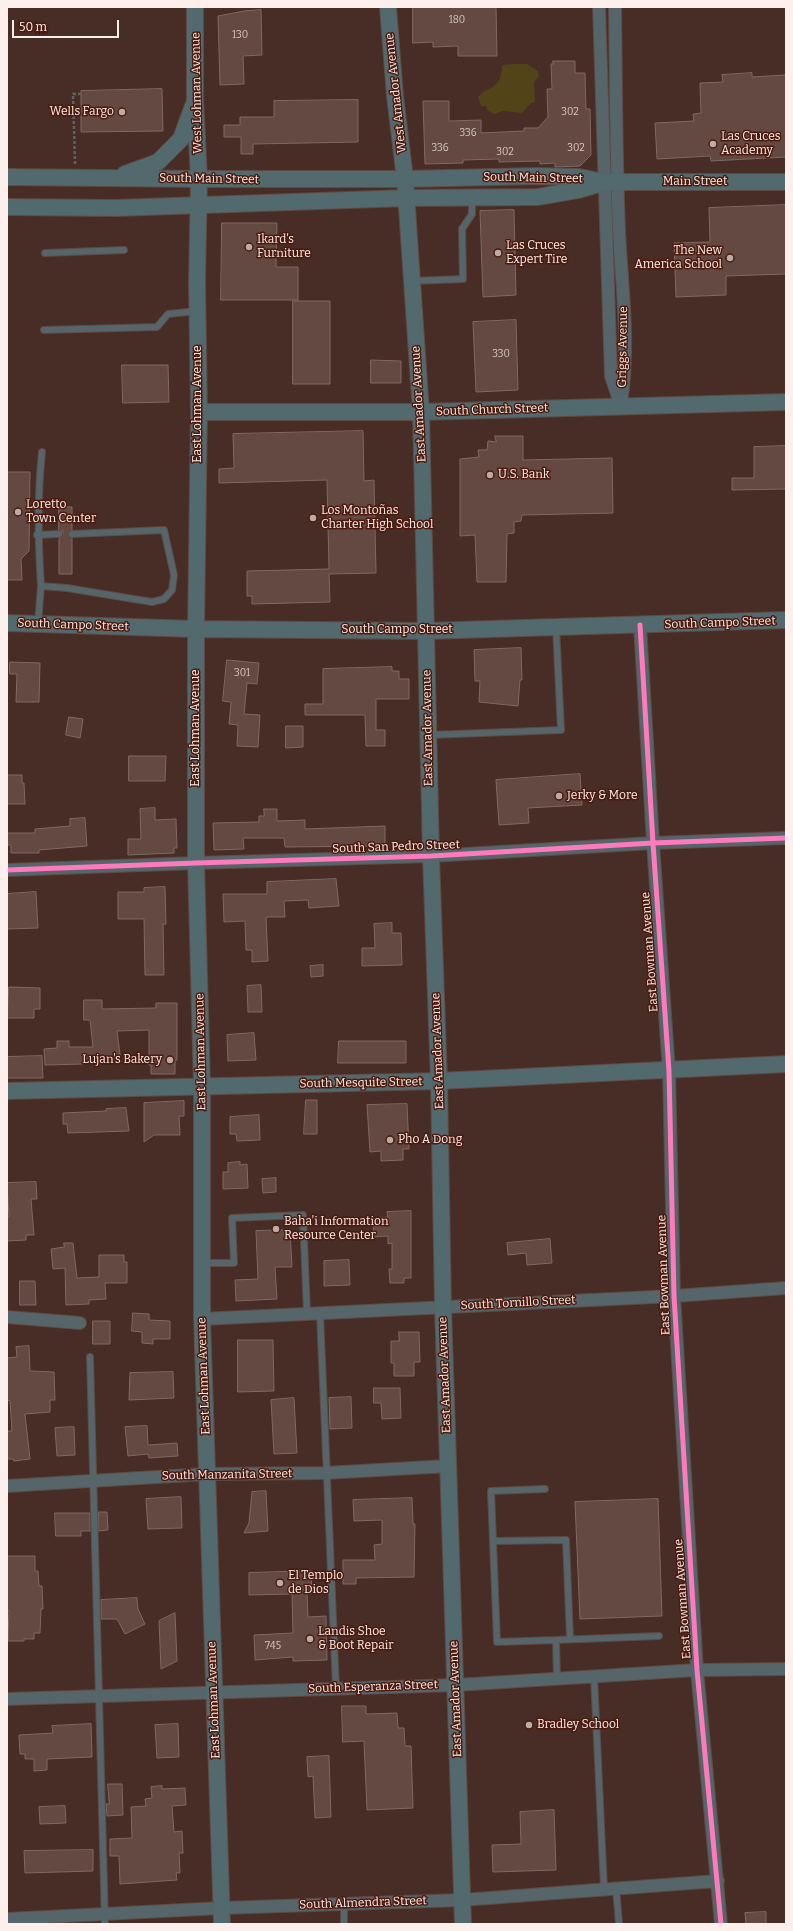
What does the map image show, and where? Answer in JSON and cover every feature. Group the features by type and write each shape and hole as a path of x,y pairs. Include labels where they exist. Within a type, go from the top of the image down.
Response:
{"main road":[{"name":"West Lohman Avenue","path":"195,7 195,99 199,179"},
{"name":"West Amador Avenue","path":"388,7 395,96 405,179"},
{"path":"117,177 158,162 181,139 195,99"},
{"name":"South Main Street","path":"7,177 405,179 537,176 579,177 611,182"},
{"name":"East Lohman Avenue","path":"199,179 197,311 199,412 196,629 196,862 202,1087 202,1320 222,1916"},
{"name":"East Amador Avenue","path":"405,179 421,412 431,856 439,1081 443,1307 463,1924"},
{"name":"South Main Street","path":"7,207 116,208 406,198 538,197 611,182"},
{"name":"Main Street","path":"611,182 786,182"},
{"name":"South Church Street","path":"199,412 421,412 786,402"},
{"name":"South Campo Street","path":"7,623 196,629 426,631 786,620"},
{"name":"South Mesquite Street","path":"7,1091 439,1081 786,1064"}],"street":[{"name":"Griggs Avenue","path":"599,7 611,182 621,273 626,343 625,378 621,406"},
{"name":"Griggs Avenue","path":"615,7 611,182 611,376 621,406"},
{"name":"East Bowman Avenue","path":"640,625 669,1070 674,1296 697,1670 721,1924"},
{"name":"South San Pedro Street","path":"7,870 196,862 431,856 653,842 786,838"},
{"name":"South Tornillo Street","path":"202,1320 674,1296 786,1288"},
{"path":"7,1317 80,1323"},
{"name":"South Manzanita Street","path":"7,1486 207,1474 325,1473 448,1466"},
{"name":"South Esperanza Street","path":"7,1699 456,1685 697,1670 786,1669"},
{"name":"South Almendra Street","path":"7,1919 105,1919 222,1916 344,1904 462,1900 718,1881"}],"lane":[{"path":"412,281 463,279 462,229 472,214 472,197"},
{"path":"45,253 124,250"},
{"path":"44,330 157,327 168,314 197,311"},
{"path":"38,624 41,586 37,535 38,486 42,452"},
{"path":"41,586 66,588 152,602 164,599 172,590 174,575 164,530 72,534"},
{"path":"37,535 59,534"},
{"path":"429,735 560,730 556,627"},
{"path":"202,1263 234,1263 232,1218 303,1215 307,1314"},
{"path":"320,1314 325,1473 336,1688"},
{"path":"90,1357 105,1919"},
{"path":"545,1489 491,1491 497,1642 659,1636"},
{"path":"493,1542 566,1540 570,1639"},
{"path":"556,1640 557,1678"},
{"path":"594,1676 610,1889 618,1924"},
{"path":"344,1904 344,1924"}],"path":[{"path":"75,178 73,94 81,94"}],"shaded area":[{"path":"527,64 538,71 539,76 534,82 535,102 530,104 522,113 503,111 495,114 488,111 486,106 481,106 478,97 496,84 500,78 502,65"}],"building":[{"path":"413,7 496,7 497,56 458,56 458,46 433,47 433,42 413,43"},
{"path":"261,10 262,55 243,56 244,84 220,85 218,16 244,11"},
{"path":"553,61 575,61 575,73 585,73 586,109 590,109 591,155 580,166 555,167 555,163 540,164 540,161 499,162 499,159 463,160 463,163 425,164 423,101 449,101 449,121 481,120 481,133 524,131 524,128 538,128 548,117 547,89 552,89 551,64 553,64"},
{"path":"752,73 752,77 786,75 786,157 711,161 710,156 657,159 655,123 694,121 693,114 701,113 700,83 723,82 722,75"},
{"name":"Wells Fargo","path":"162,89 163,131 81,132 81,91"},
{"path":"358,100 358,142 253,144 253,154 241,154 241,137 224,137 224,125 240,125 240,117 274,117 274,101"},
{"name":"The New America School","path":"786,205 786,274 726,276 726,295 676,297 674,243 710,242 709,208"},
{"name":"Las Cruces Expert Tire","path":"514,210 516,295 483,297 480,211"},
{"name":"Ikard's Furniture","path":"222,223 277,223 276,267 298,267 298,300 221,300"},
{"path":"293,301 330,301 330,384 293,384"},
{"path":"516,320 518,390 476,392 473,322"},
{"path":"371,360 401,361 401,383 371,383"},
{"path":"122,365 168,365 169,402 123,403"},
{"path":"363,431 364,481 374,480 376,573 329,574 330,602 252,604 252,596 247,596 247,571 329,569 327,480 219,483 219,469 234,468 233,434"},
{"path":"495,436 523,436 523,460 612,458 613,513 522,515 521,521 514,522 514,533 507,534 506,582 477,582 475,535 460,536 460,459 479,457 478,450 487,450 488,441 496,442"},
{"path":"786,446 786,489 732,490 732,478 754,478 754,447"},
{"name":"Loretto Town Center","path":"7,472 30,472 29,551 21,559 22,580 7,580"},
{"path":"59,507 72,507 72,530 68,534 72,538 72,574 59,574 59,539 63,534 63,531 59,530"},
{"path":"521,648 522,680 520,680 518,706 479,702 480,681 475,681 474,650"},
{"path":"227,660 259,663 257,684 247,683 244,714 260,715 258,747 237,746 238,725 229,724 231,702 223,701"},
{"path":"10,662 40,663 39,702 16,702 17,674 10,674"},
{"path":"392,667 392,671 399,671 399,679 409,679 409,699 376,699 376,730 385,730 385,746 366,746 365,715 305,715 305,704 323,704 323,669"},
{"path":"69,717 83,719 80,738 66,735"},
{"path":"286,726 303,726 303,747 286,748"},
{"path":"129,756 166,756 165,781 129,781"},
{"path":"580,774 582,805 528,808 529,823 499,825 496,780"},
{"path":"7,775 22,775 25,804 7,804"},
{"path":"155,808 155,820 176,819 177,848 174,848 174,853 128,855 128,839 141,839 140,809"},
{"path":"264,809 277,809 277,821 305,820 305,829 385,826 385,846 285,847 284,838 243,838 244,849 214,850 213,823 259,822 259,816 264,816"},
{"path":"85,818 87,846 39,850 39,853 11,853 11,845 7,845 7,833 35,833 35,829 70,826 70,819"},
{"path":"336,879 339,906 309,908 308,900 284,901 285,917 266,917 268,961 252,962 252,950 246,950 245,921 224,922 223,894 267,894 267,882"},
{"path":"165,887 166,924 163,924 164,975 145,975 144,919 118,919 118,892 144,892 144,888"},
{"path":"36,892 38,928 7,929 7,894"},
{"path":"392,923 392,933 401,933 402,965 362,966 362,948 375,948 374,924"},
{"path":"323,965 323,976 311,977 310,966"},
{"path":"261,985 262,1012 248,1012 247,986"},
{"path":"9,987 40,988 40,1009 34,1009 34,1018 8,1018"},
{"path":"84,1000 102,1000 102,1009 156,1008 156,1003 177,1003 177,1060 175,1060 175,1074 151,1074 151,1065 149,1065 149,1030 117,1031 121,1062 110,1063 110,1059 83,1062 83,1064 45,1065 44,1049 57,1048 57,1041 69,1041 69,1047 93,1047 90,1020 84,1020"},
{"path":"254,1033 256,1060 228,1061 227,1035"},
{"path":"339,1041 406,1041 406,1063 338,1063"},
{"path":"42,1056 43,1078 7,1078 7,1057"},
{"path":"306,1100 317,1100 317,1134 304,1134"},
{"path":"184,1101 184,1116 179,1116 180,1135 154,1135 144,1142 144,1103"},
{"path":"407,1104 409,1149 403,1149 403,1160 381,1161 381,1151 370,1152 367,1105"},
{"path":"126,1108 129,1131 68,1133 67,1124 63,1124 63,1113 106,1111 106,1109"},
{"path":"259,1115 260,1140 237,1141 236,1134 230,1134 230,1117"},
{"path":"240,1162 240,1165 247,1164 248,1188 223,1189 223,1172 228,1172 228,1163"},
{"path":"276,1178 276,1192 263,1193 262,1179"},
{"path":"36,1182 37,1199 31,1199 34,1235 26,1235 26,1240 7,1241 7,1217 9,1217 7,1183"},
{"path":"411,1211 411,1278 404,1278 404,1283 390,1283 389,1269 392,1269 392,1243 388,1244 388,1236 374,1237 373,1219 388,1217 387,1212"},
{"path":"290,1230 292,1267 275,1267 277,1299 236,1301 235,1280 258,1279 256,1231"},
{"path":"550,1239 552,1263 527,1265 526,1253 508,1255 507,1243"},
{"path":"64,1243 73,1243 77,1278 99,1277 99,1255 124,1255 124,1262 127,1262 127,1283 105,1283 106,1299 89,1300 89,1304 66,1305 65,1268 53,1269 51,1249 64,1247"},
{"path":"349,1260 350,1285 324,1286 324,1261"},
{"path":"20,1281 35,1281 36,1305 20,1305"},
{"path":"133,1313 149,1314 149,1320 170,1321 170,1339 153,1339 153,1344 142,1343 142,1332 132,1331"},
{"path":"93,1321 110,1321 110,1344 93,1344"},
{"path":"399,1332 419,1332 420,1362 414,1362 414,1376 394,1376 394,1363 391,1363 391,1341 399,1341"},
{"path":"238,1340 273,1340 274,1391 238,1392"},
{"path":"29,1346 30,1371 54,1372 55,1400 50,1400 50,1412 25,1414 30,1459 14,1461 13,1459 7,1459 7,1431 12,1431 10,1400 7,1401 7,1358 17,1357 16,1347"},
{"path":"173,1372 174,1398 129,1400 130,1373"},
{"path":"374,1388 400,1388 401,1418 382,1419 381,1403 374,1403"},
{"path":"351,1397 352,1428 330,1429 329,1398"},
{"path":"294,1398 297,1453 274,1454 271,1400"},
{"path":"147,1426 148,1445 177,1443 178,1456 149,1458 148,1454 128,1456 125,1427"},
{"path":"74,1427 75,1455 57,1456 55,1428"},
{"path":"266,1491 268,1531 244,1533 249,1523 252,1492"},
{"path":"181,1497 182,1528 148,1529 146,1499"},
{"path":"412,1498 413,1524 415,1524 414,1577 356,1578 356,1584 343,1584 343,1560 375,1560 374,1545 382,1544 382,1520 354,1521 353,1500"},
{"path":"658,1499 662,1616 580,1619 575,1502"},
{"path":"99,1512 107,1512 108,1530 99,1531"},
{"path":"55,1513 90,1513 90,1531 81,1531 81,1536 56,1536"},
{"path":"7,1556 35,1556 35,1571 38,1571 39,1586 42,1586 43,1609 41,1609 40,1633 34,1633 34,1639 24,1639 24,1641 8,1641 9,1610 7,1610"},
{"path":"311,1571 312,1593 307,1593 308,1617 326,1616 327,1660 293,1661 293,1657 255,1660 254,1635 293,1633 292,1594 249,1595 249,1573"},
{"path":"137,1598 138,1609 145,1624 125,1634 117,1619 101,1619 101,1600"},
{"path":"175,1613 177,1661 161,1669 159,1621"},
{"path":"342,1706 366,1706 366,1714 397,1713 398,1728 404,1728 405,1746 411,1746 413,1808 367,1810 364,1741 343,1742"},
{"path":"91,1724 92,1757 47,1759 47,1770 34,1771 34,1759 25,1759 25,1754 20,1754 19,1735 53,1733 52,1726"},
{"path":"178,1724 179,1757 157,1758 155,1725"},
{"path":"329,1756 331,1817 315,1818 313,1776 308,1777 307,1757"},
{"path":"108,1784 122,1784 123,1815 107,1816 106,1804 109,1804"},
{"path":"162,1786 162,1789 185,1788 186,1805 172,1806 174,1832 182,1831 183,1853 179,1853 180,1873 176,1873 177,1880 120,1884 119,1856 110,1856 110,1839 132,1838 131,1807 146,1806 145,1799 152,1798 151,1787"},
{"path":"65,1806 66,1823 40,1824 39,1807"},
{"path":"554,1810 556,1870 493,1872 492,1845 521,1844 520,1812"},
{"path":"93,1850 93,1871 25,1873 24,1851"},
{"path":"766,1912 766,1924 746,1924 745,1913"}],"cycle path":[{"path":"640,625 669,1071 674,1296 697,1670 721,1924"},
{"path":"7,870 431,856 653,843 786,838"}],"place":[{"name":"Wells Fargo","path":"122,112"},
{"name":"Las Cruces Academy","path":"713,144"},
{"name":"Ikard's Furniture","path":"249,247"},
{"name":"Las Cruces Expert Tire","path":"498,253"},
{"name":"The New America School","path":"730,258"},
{"name":"U.S. Bank","path":"490,475"},
{"name":"Loretto Town Center","path":"18,512"},
{"name":"Los Montoñas Charter High School","path":"313,518"},
{"name":"Jerky & More","path":"559,796"},
{"name":"Lujan's Bakery","path":"170,1060"},
{"name":"Pho A Dong","path":"390,1140"},
{"name":"Baha'i Information Resource Center","path":"276,1229"},
{"name":"El Templo de Dios","path":"280,1583"},
{"name":"Landis Shoe & Boot Repair","path":"310,1639"},
{"name":"Bradley School","path":"529,1725"}]}
